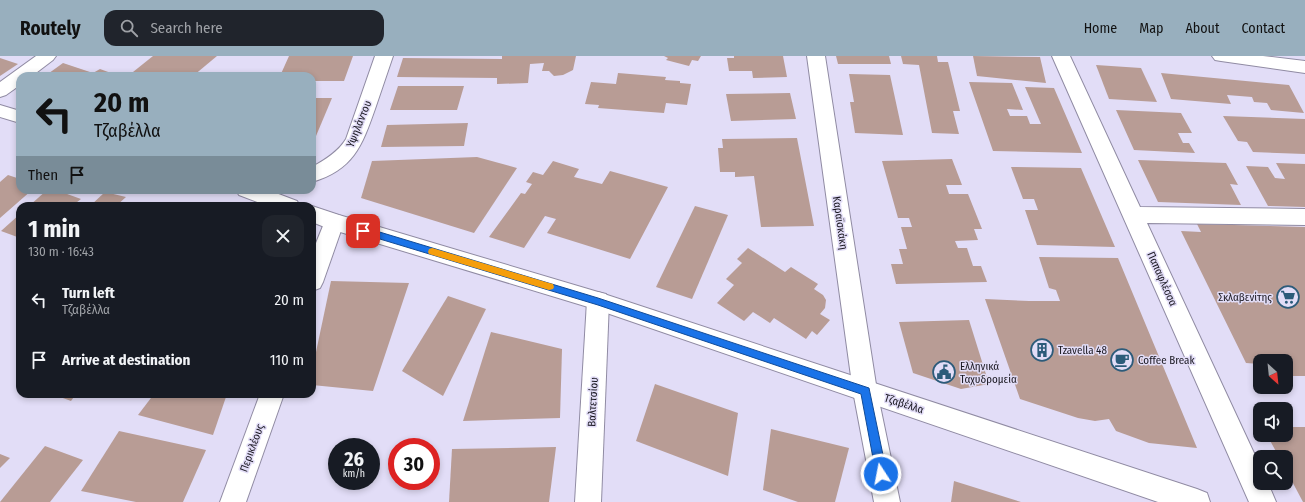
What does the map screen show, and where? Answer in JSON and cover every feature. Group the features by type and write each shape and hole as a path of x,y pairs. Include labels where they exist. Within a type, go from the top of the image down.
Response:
{"street":[{"path":"25,72 47,56"},
{"name":"Υψηλάντου","path":"316,173 326,169 349,151 355,139 384,56"},
{"name":"Καραϊσκάκη","path":"816,56 865,391 887,502"},
{"name":"Παπαφλέσσα","path":"1061,56 1263,502"},
{"path":"1220,56 1305,67"},
{"path":"0,90 16,78"},
{"path":"0,111 16,116"},
{"path":"257,194 279,202"},
{"name":"Τζαβέλλα","path":"316,215 598,301 1197,502"},
{"path":"1133,215 1305,218"},
{"path":"316,271 334,222"},
{"name":"Βαλτετσίου","path":"588,502 598,301"},
{"name":"Περικλέους","path":"233,502 271,398"}],"building":[{"path":"153,56 217,56 198,72 133,72"},
{"path":"289,56 353,56 344,81 316,81 316,72 282,72"},
{"path":"502,56 576,56 573,70 563,75 554,76 549,71 542,71 544,63 530,64 528,83 497,84 497,78 397,77 403,58 502,59"},
{"path":"664,56 701,56 698,61 692,60 689,66 666,60 668,58"},
{"path":"734,56 783,56 787,77 753,78 752,71 729,71 727,58 734,58"},
{"path":"836,56 889,56 891,64 838,64"},
{"path":"901,56 937,56 938,62 948,62 960,111 953,111 959,134 932,133 919,65 903,64"},
{"path":"973,56 1040,57 1046,83 977,76"},
{"path":"0,58 18,64 0,76"},
{"path":"63,63 90,72 51,72"},
{"path":"1096,65 1141,68 1157,102 1109,99"},
{"path":"100,69 108,72 95,72"},
{"path":"618,73 666,77 665,80 680,81 680,83 691,84 687,105 666,103 664,113 598,108 599,105 585,104 591,82 616,84"},
{"path":"1161,73 1289,85 1304,113 1271,110 1267,103 1254,102 1252,97 1227,95 1231,104 1171,99"},
{"path":"849,74 890,75 903,135 855,133 850,102 854,102"},
{"path":"969,82 1012,83 1023,110 1007,109 1010,116 1027,116 1030,124 1041,124 1025,87 1054,88 1082,153 993,151"},
{"path":"398,86 464,86 457,110 390,110"},
{"path":"790,93 796,119 731,121 726,94"},
{"path":"316,98 332,98 316,136"},
{"path":"1116,110 1181,113 1192,133 1178,133 1183,143 1189,143 1195,153 1134,150"},
{"path":"1223,116 1305,119 1305,154 1253,152 1247,142 1238,141"},
{"path":"468,123 464,146 381,147 387,125"},
{"path":"797,138 814,226 761,227 754,176 735,177 735,172 720,172 718,148 723,148 722,139"},
{"path":"477,157 517,168 474,233 361,198 372,161"},
{"path":"952,159 962,185 946,185 949,194 968,194 982,229 974,229 978,240 955,241 958,248 967,248 973,266 981,266 987,282 896,284 891,264 903,264 899,249 907,249 901,227 912,227 909,218 898,218 882,161"},
{"path":"1138,160 1226,163 1238,185 1230,184 1241,205 1158,202"},
{"path":"553,161 579,169 574,177 602,184 610,171 668,187 630,259 547,233 556,219 545,216 524,248 489,237 521,193 525,194 532,184 526,182 533,172 543,175"},
{"path":"1276,163 1305,164 1305,207 1268,206 1246,166 1268,167 1275,178 1285,179"},
{"path":"1011,167 1081,168 1115,247 1037,245 1025,210 1038,210 1034,199 1023,199"},
{"path":"8,175 16,178 16,194 27,194 18,202 16,202 16,204 0,218 0,182"},
{"path":"42,194 67,194 81,199 77,202 34,202"},
{"path":"103,194 113,194 126,197 120,202 94,202"},
{"path":"695,206 728,215 692,299 656,287"},
{"path":"16,218 16,237 1,231"},
{"path":"1197,224 1305,227 1305,376 1293,376 1293,354 1253,354 1253,364 1246,363 1181,231 1201,232"},
{"path":"748,248 785,272 791,267 818,284 814,289 823,295 826,300 825,308 820,314 830,320 817,335 812,331 806,339 774,318 770,323 753,312 744,321 717,303 734,285 726,279 742,263 737,259"},
{"name":"Coffee Break","path":"1039,257 1118,258 1197,448 1149,443 1116,431 1109,419 1095,421 1078,418 1020,399 985,299 1060,301 1056,290 1049,288"},
{"path":"331,281 409,283 373,391 316,385 316,352"},
{"path":"448,296 486,309 443,396 402,371"},
{"path":"969,320 989,384 961,389 913,373 899,322"},
{"path":"491,332 562,349 560,418 463,421"},
{"path":"655,384 738,413 728,476 636,441"},
{"path":"63,398 73,398 71,401"},
{"path":"151,398 226,398 213,435 138,415"},
{"path":"1293,427 1305,427 1305,502 1303,502 1293,483 1293,450 1275,450 1271,442 1293,442"},
{"path":"771,429 849,448 835,502 798,502 763,490"},
{"path":"119,431 206,450 183,502 136,502 81,491"},
{"path":"45,446 83,460 50,502 0,502"},
{"path":"556,447 549,502 449,502 452,449"},
{"path":"0,454 10,458 0,468"},
{"path":"954,481 1021,502 951,502"}],"slow traffic":[{"path":"432,252 549,287"}],"place":[{"name":"Σκλαβενίτης","path":"1288,297"},
{"name":"Tzavella 48","path":"1042,350"},
{"name":"Coffee Break","path":"1122,360"},
{"name":"Ελληνικά Ταχυδρομεία","path":"944,372"}],"route":[{"path":"363,231 598,301 865,391 881,474"}]}
